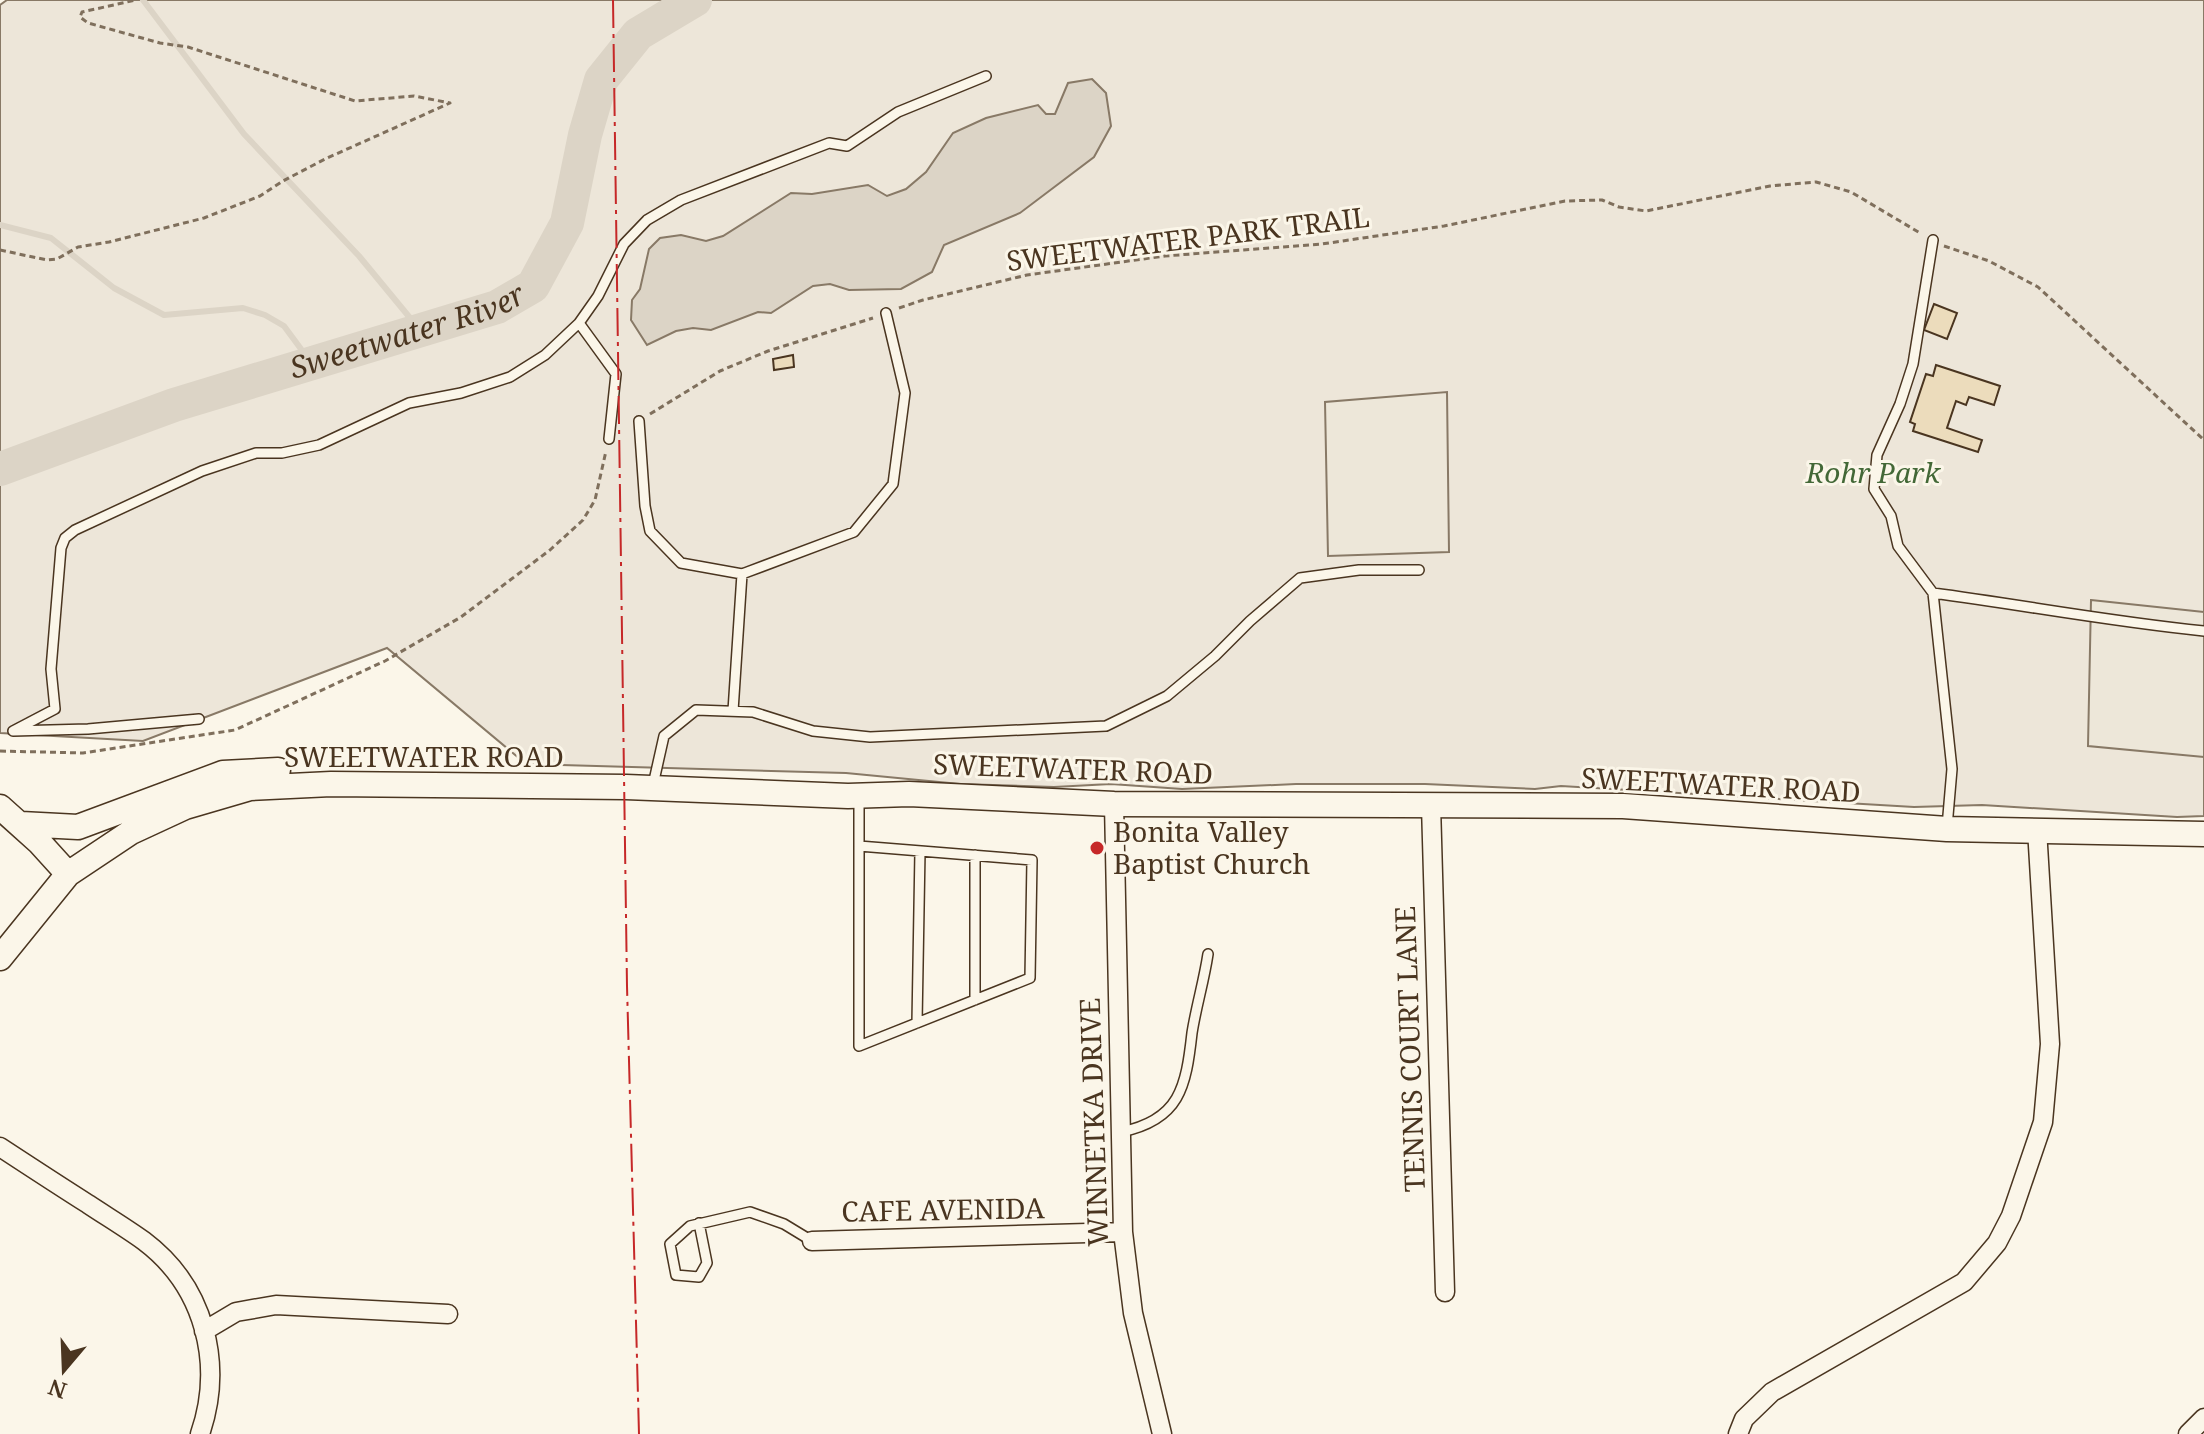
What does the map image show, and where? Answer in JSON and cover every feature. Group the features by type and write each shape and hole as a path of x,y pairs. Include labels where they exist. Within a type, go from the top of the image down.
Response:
{"main road":[{"path":"21,824 67,827 95,822 223,773 309,769 331,784"},
{"name":"SWEETWATER ROAD","path":"0,958 68,874 131,832 185,807 250,788 331,784 652,788 859,796 909,794 1114,804 1623,806 1947,829 2204,834"},
{"path":"0,807 21,824 68,874"}],"street":[{"name":"WINNETKA DRIVE","path":"1114,804 1123,1232 1133,1313 1162,1434"},
{"name":"TENNIS COURT LANE","path":"1431,805 1445,1292"},
{"path":"1738,1434 1744,1419 1772,1392 1964,1282 1997,1243 2011,1216 2043,1122 2050,1044 2037,829"},
{"path":"0,1147 145,1242 168,1264 188,1291 204,1331 210,1359 209,1407 200,1434"},
{"name":"CAFE AVENIDA","path":"812,1241 1123,1232"},
{"path":"204,1331 236,1312 276,1305 448,1314"},
{"path":"2188,1434 2204,1418"}],"lane":[{"path":"199,719 88,729 13,731 55,709 51,657 61,548 65,538 75,530 202,471 256,453 310,448 409,403 461,393 510,377 545,355 579,323 598,296 624,244 647,220 681,200 829,143 847,146 898,112 986,76"},
{"path":"1933,240 1913,364 1900,404 1877,455 1874,489 1891,516 1898,546 1933,593 1952,769 1947,829"},
{"path":"639,421 645,506 650,531 681,563 742,574 854,532 893,484 905,393 886,313"},
{"path":"579,323 616,374 609,439"},
{"path":"652,788 664,736 696,710 753,712 813,731 870,737 1106,726 1167,696 1300,578 1359,570 1419,570"},
{"path":"733,711 742,574"},
{"path":"1933,593 2204,631"},
{"path":"859,796 859,846 859,1046 1030,978 1032,860 859,846"},
{"path":"917,1023 920,851"},
{"path":"975,855 975,1000"},
{"path":"1121,1132 1144,1127 1165,1113 1177,1100 1191,1055 1192,1034 1208,954"},
{"path":"699,1223 707,1263 699,1277 676,1275 670,1244 690,1226 699,1223 750,1212 784,1224 812,1241"}],"path":[{"path":"0,250 47,260 65,256 73,250 204,218 260,196 298,173 450,103 414,96 355,101 188,47 88,23 80,17 82,12 136,0"},
{"name":"SWEETWATER PARK TRAIL","path":"639,421 720,371 768,351 923,300 1027,275 1165,256 1338,242 1444,226 1565,201 1602,200 1619,207 1646,211 1770,186 1816,182 1851,192 1946,247 1989,261 2038,287 2204,440"},
{"path":"0,751 83,753 235,730 385,661 461,617 550,550 583,520 595,500 609,439"}],"green space":[{"name":"Rohr Park","path":"7,0 2204,0 2204,816 1982,805 1914,807 1561,786 1535,789 1425,784 1296,784 1182,789 1111,784 1054,787 960,784 846,773 526,764 387,648 143,741 0,733 0,5"}],"shaded area":[{"path":"1092,79 1106,93 1111,126 1094,157 1020,213 944,245 932,272 901,289 849,290 830,284 813,286 771,313 758,312 711,330 693,328 676,331 647,345 631,320 632,300 640,289 649,249 660,238 681,235 706,241 723,236 791,193 812,194 868,185 887,196 906,189 926,172 953,133 986,118 1038,105 1046,114 1055,114 1068,83"},
{"path":"1447,392 1449,552 1328,556 1325,402"},
{"path":"2091,600 2204,612 2204,757 2088,746"}],"building":[{"path":"1934,304 1957,313 1947,339 1924,330"},
{"path":"793,355 794,367 774,370 773,359"},
{"path":"1936,365 2000,386 1994,405 1969,397 1966,405 1956,401 1947,428 1982,440 1978,452 1913,431 1915,424 1910,422 1926,374 1933,376"}],"waterway":[{"path":"143,0 244,134 359,256 420,330"},
{"name":"Sweetwater River","path":"0,469 174,405 497,307 533,286 567,223 585,135 601,80 638,34 695,0"},
{"path":"0,225 51,238 114,288 164,315 243,308 265,315 284,326 301,349 305,365"}],"power":[{"path":"613,0 627,986 639,1434"}],"place":[{"name":"Bonita Valley Baptist Church","path":"1097,848"}]}
